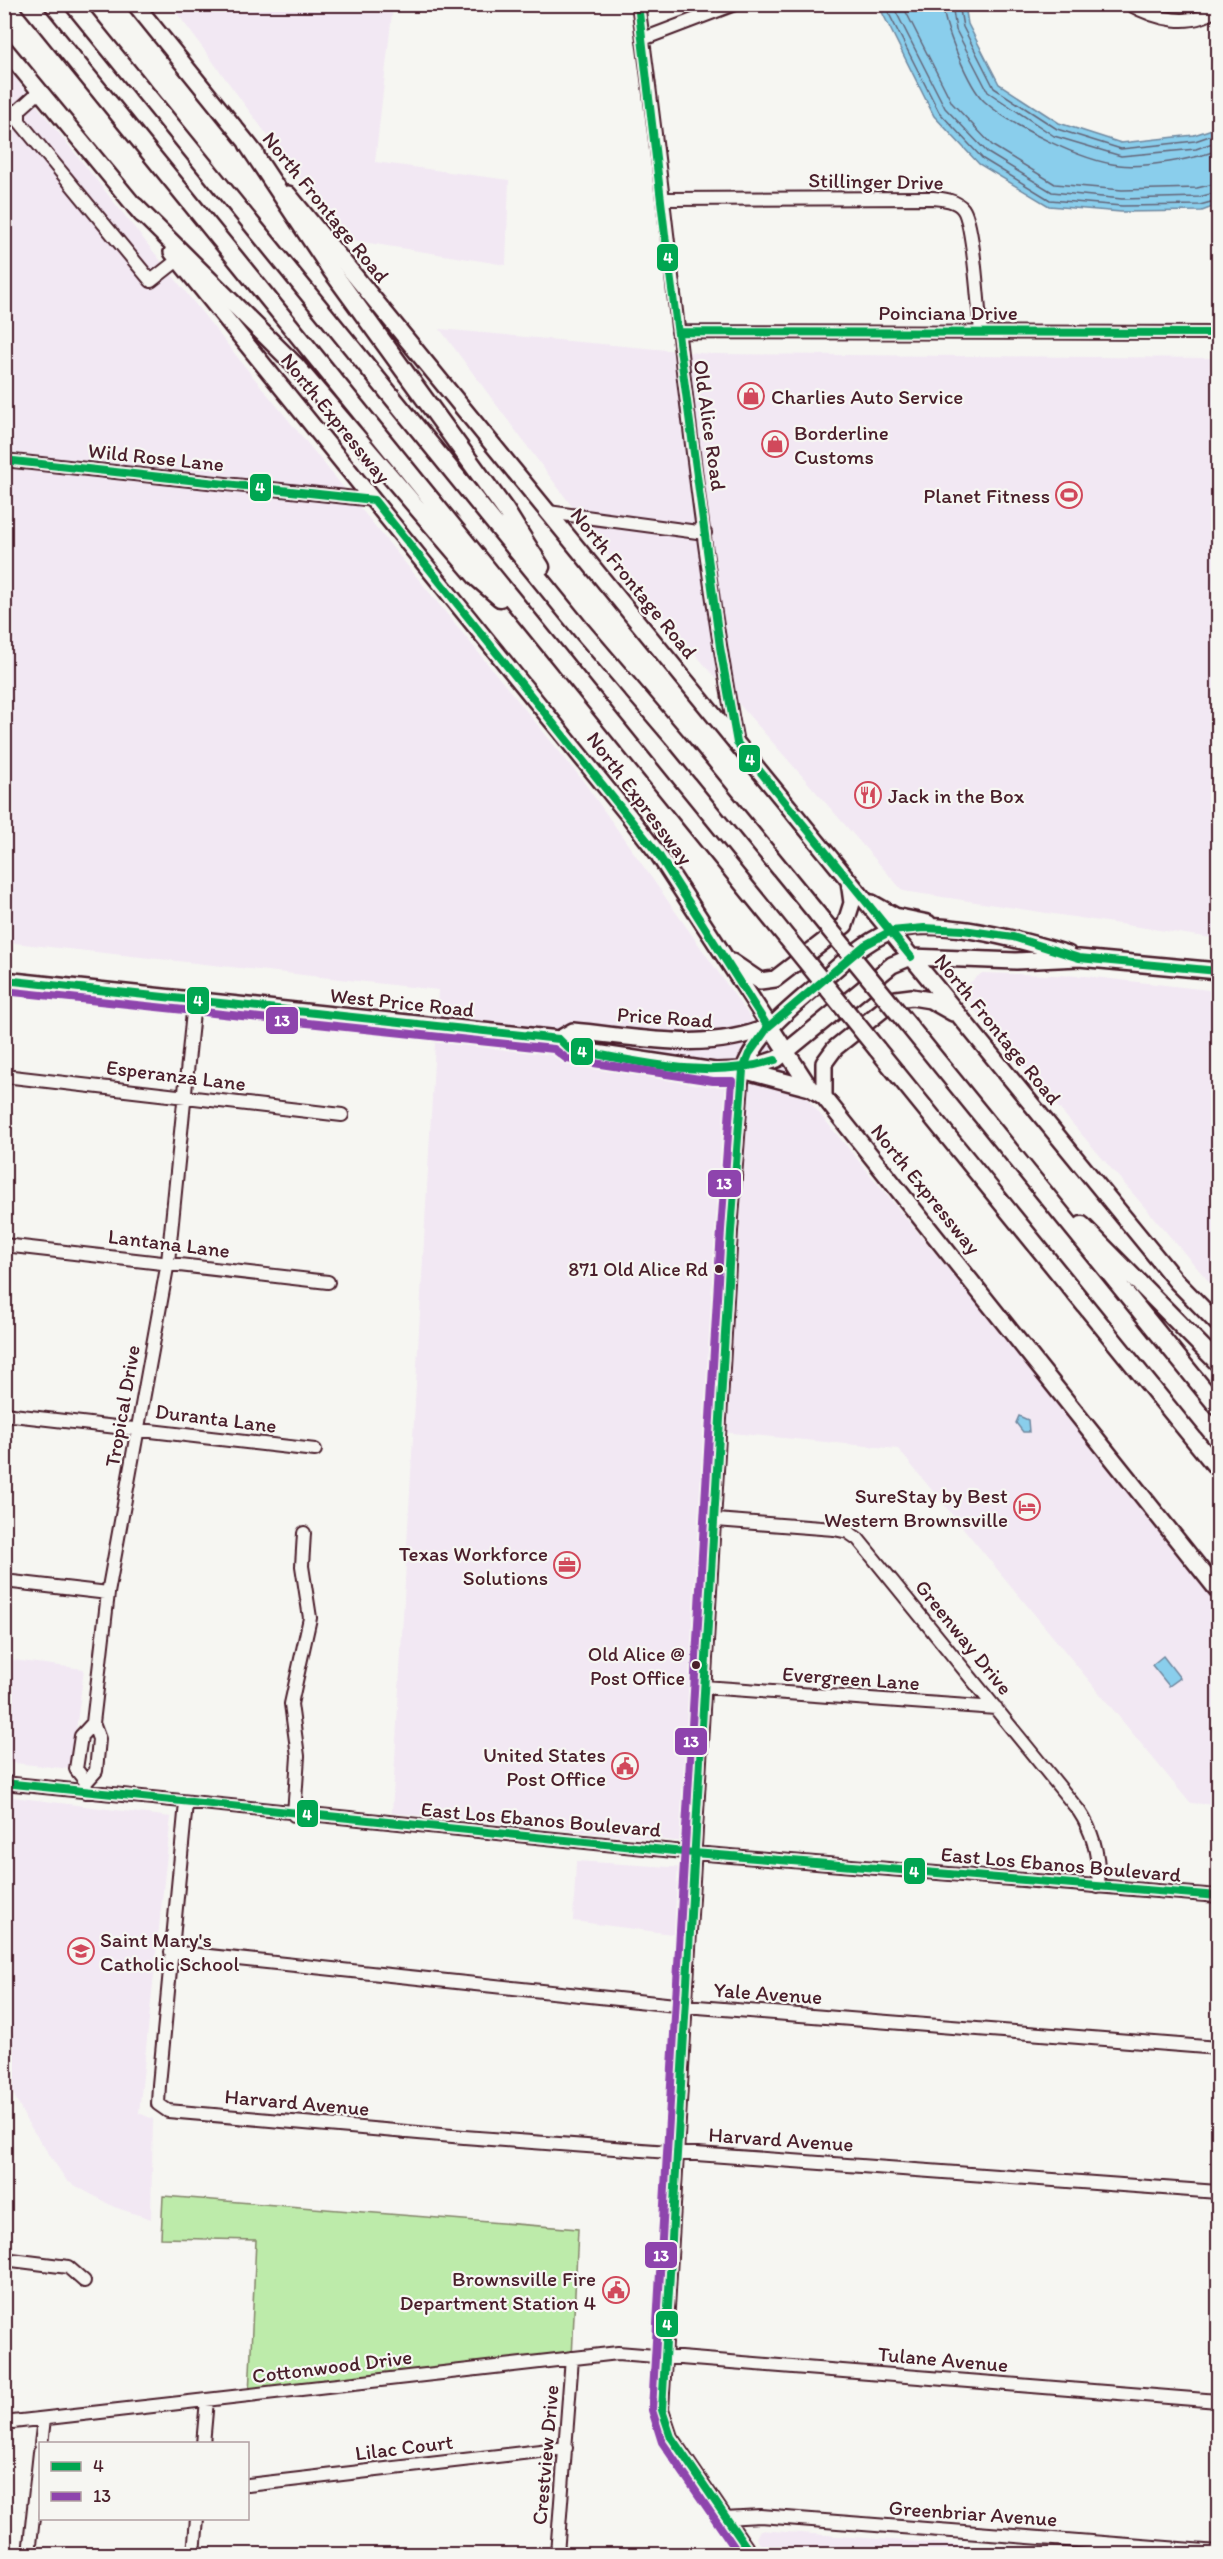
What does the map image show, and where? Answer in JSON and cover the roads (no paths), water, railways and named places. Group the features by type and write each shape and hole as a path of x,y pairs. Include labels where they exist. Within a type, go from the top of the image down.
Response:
{"highway":[{"name":"North Expressway","path":"29,4 1218,1469"},
{"path":"73,4 582,631 676,741 1218,1407"},
{"path":"248,145 331,270 506,511 582,631"},
{"path":"135,206 296,366 478,579 545,641"},
{"path":"1011,1153 1218,1363"},
{"path":"1191,1436 1218,1474"}],"main road":[{"name":"North Frontage Road","path":"135,4 1176,1281 1218,1324"},
{"name":"North Expressway","path":"8,57 40,91 135,206 644,835 810,1088 824,1097 1218,1591"},
{"path":"720,952 751,977 760,981 775,979 845,925 852,903 849,881"},
{"path":"866,899 895,916 963,930 1013,937 1079,958"},
{"path":"810,1088 743,1070 750,1054 768,1027 865,945 891,931 924,928 963,930"},
{"path":"911,957 1016,961 1079,958 1218,971"},
{"name":"West Price Road","path":"4,980 559,1039 569,1049 715,1071 743,1070 767,1064 786,1052 892,965 911,957"},
{"path":"824,1097 824,1063 835,1048 896,999 912,997 930,1000 963,1019"},
{"name":"Price Road","path":"559,1039 573,1031 718,1042 747,1036 768,1027"}],"street":[{"name":"Old Alice Road","path":"638,4 678,332 720,647 737,743"},
{"path":"643,39 735,4"},
{"path":"1129,4 1162,19 1179,21 1196,18 1218,8"},
{"path":"4,114 19,110 40,91"},
{"path":"19,110 19,121 151,281 178,260"},
{"name":"Stillinger Drive","path":"663,199 932,198 955,202 962,208 968,226 981,331"},
{"name":"Poinciana Drive","path":"678,332 1218,333"},
{"name":"Wild Rose Lane","path":"4,460 374,500"},
{"path":"548,512 705,533"},
{"name":"Tropical Drive","path":"93,1723 81,1736 76,1769 86,1787 96,1772 99,1738 93,1723 108,1593 168,1262 194,1002"},
{"path":"743,1070 731,1231 716,1520 704,1687 662,2410 664,2422 671,2437 724,2518 751,2554"},
{"name":"Esperanza Lane","path":"4,1076 186,1095 342,1115"},
{"name":"Lantana Lane","path":"4,1245 328,1282"},
{"name":"Duranta Lane","path":"4,1414 315,1450"},
{"name":"Greenway Drive","path":"716,1520 834,1529 848,1532 858,1539 1087,1824 1096,1849 1098,1887"},
{"path":"294,1815 298,1755 291,1704 310,1618 302,1566 304,1533"},
{"path":"4,1581 108,1593"},
{"name":"Evergreen Lane","path":"704,1687 996,1708"},
{"name":"East Los Ebanos Boulevard","path":"4,1783 86,1787 186,1803 294,1815 694,1853 1218,1896"},
{"path":"171,1952 186,1803"},
{"name":"Yale Avenue","path":"171,1952 685,2006 1218,2048"},
{"name":"Harvard Avenue","path":"171,1952 159,2085 158,2104 162,2109 464,2137 676,2150 1218,2192"},
{"path":"4,2259 68,2267 84,2281"},
{"name":"Cottonwood Drive","path":"4,2423 618,2353 664,2356"},
{"name":"Tulane Avenue","path":"664,2356 1218,2401"},
{"name":"Crestview Drive","path":"557,2554 572,2358"},
{"path":"203,2442 207,2400"},
{"path":"41,2442 44,2418"},
{"name":"Lilac Court","path":"249,2486 566,2448"},
{"path":"29,2554 39,2461"},
{"name":"Greenbriar Avenue","path":"724,2518 761,2516 1218,2552"},
{"path":"194,2554 197,2520"}],"water":[{"path":"878,4 965,5 968,24 999,84 1059,123 1121,143 1194,135 1218,127 1218,205 1202,211 1121,212 1049,206 979,164 934,116"},
{"path":"1019,1416 1028,1420 1029,1432 1023,1432 1016,1423"},
{"path":"1163,1656 1180,1678 1169,1686 1152,1665"}],"place":[{"name":"Charlies Auto Service","path":"751,396"},
{"name":"Borderline Customs","path":"775,444"},
{"name":"Planet Fitness","path":"1069,495"},
{"name":"Jack in the Box","path":"868,795"},
{"name":"871 Old Alice Rd","path":"719,1269"},
{"name":"SureStay by Best Western Brownsville","path":"1027,1507"},
{"name":"Texas Workforce Solutions","path":"567,1565"},
{"name":"Old Alice @ Post Office","path":"696,1665"},
{"name":"United States Post Office","path":"625,1766"},
{"name":"Saint Mary's Catholic School","path":"81,1951"},
{"name":"Brownsville Fire Department Station 4","path":"616,2290"}]}
